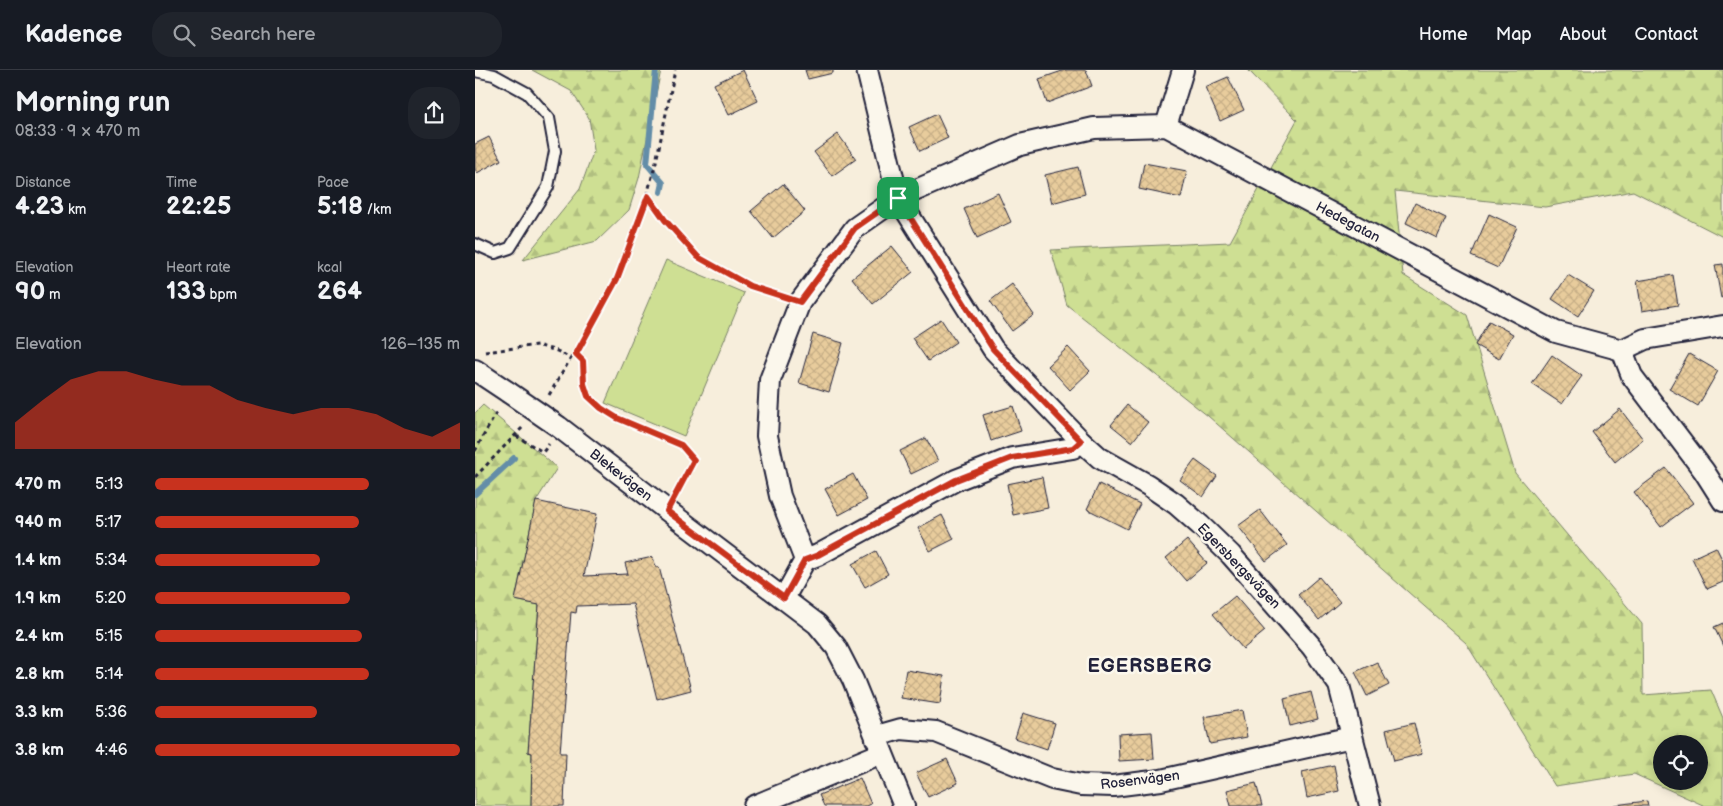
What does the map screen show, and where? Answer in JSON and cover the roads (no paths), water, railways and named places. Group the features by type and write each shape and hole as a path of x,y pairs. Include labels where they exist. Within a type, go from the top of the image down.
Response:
{"street":[{"name":"Egersbergsvägen","path":"867,70 898,198 993,349 1081,441 1100,458 1148,485 1175,504 1231,554 1326,665 1339,685 1370,806"},
{"path":"1166,126 1183,70"},
{"name":"Hedegatan","path":"805,560 780,496 767,436 770,380 800,302 855,228 898,198 1020,145 1094,128 1166,126 1556,332 1622,350"},
{"path":"1723,326 1645,338 1622,350 1632,376 1704,471 1723,501"},
{"name":"Blekevägen","path":"478,364 508,392 559,427 817,624 836,647 853,680 904,806"},
{"path":"784,598 805,560 818,555 956,480 1012,458 1073,448 1081,441"},
{"name":"Rosenvägen","path":"754,806 879,746 887,733 901,729 936,732 1052,779 1081,785 1113,786 1161,780 1352,737"}],"lane":[{"path":"475,71 494,75 527,92 549,118 555,151 548,186 510,248 495,253 475,244"}],"waterway":[{"path":"656,70 647,164 663,183 661,192"},
{"path":"475,494 514,458"}],"district":[{"name":"EGERSBERG","path":"1150,666"}]}
